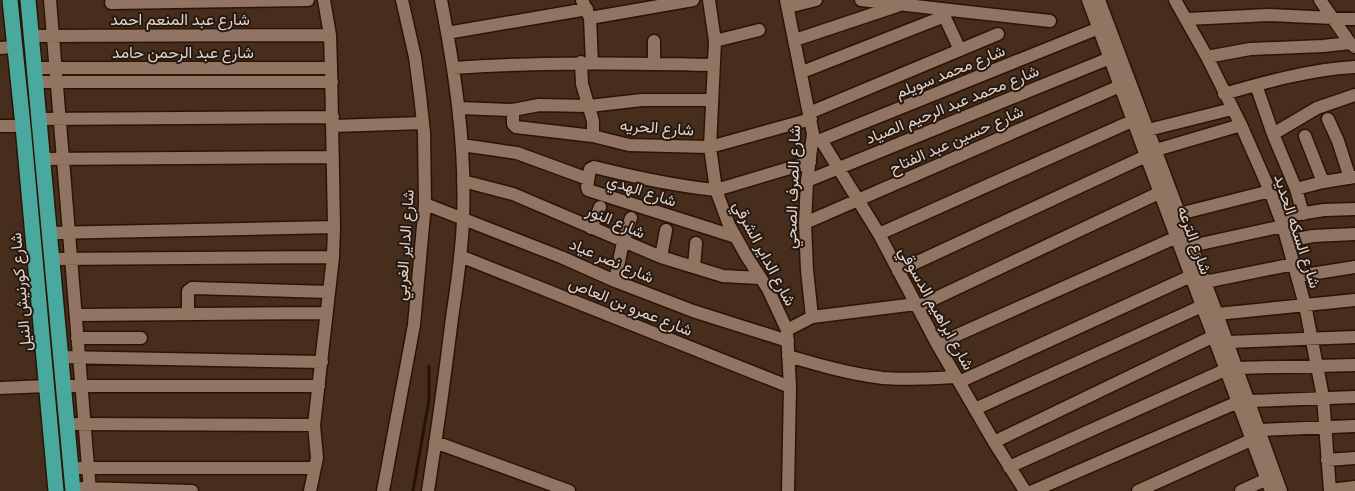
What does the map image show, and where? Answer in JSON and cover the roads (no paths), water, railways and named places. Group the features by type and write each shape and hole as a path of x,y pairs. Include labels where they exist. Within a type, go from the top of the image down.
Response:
{"highway":[{"name":"شارع كورنيش النيل","path":"10,0 6,19 7,48 23,126 56,491"},
{"name":"شارع كورنيش النيل","path":"28,0 62,386 73,489"}],"street":[{"path":"50,0 90,490"},
{"path":"111,3 308,0"},
{"path":"310,491 317,449 314,425 333,257 334,227 330,35 324,0"},
{"name":"شارع الداير الغربي","path":"383,491 414,325 424,204 423,123 415,57 402,0"},
{"path":"428,491 460,256 463,219 462,145 459,108 440,0"},
{"path":"447,33 586,9 693,0"},
{"name":"شارع الداير الشرقي","path":"709,0 715,41 710,147 716,190 725,216 768,289 788,336 790,387 788,491"},
{"path":"787,4 816,0"},
{"path":"861,0 943,12 1050,21"},
{"name":"شارع الترعه","path":"1088,0 1132,121 1151,153 1179,214 1218,314 1228,342 1232,368 1255,435 1269,485"},
{"name":"شارع الترعه","path":"1099,0 1148,130 1151,153 1161,192 1191,276 1214,336 1232,368"},
{"name":"شارع السكه الحديد","path":"1175,0 1207,57 1240,125 1270,191 1281,222 1305,305 1323,397 1330,490"},
{"path":"1320,0 1353,45"},
{"name":"شارع الصرف الصحي","path":"787,4 817,141 810,162 807,181 805,223 812,317"},
{"path":"795,40 900,5"},
{"path":"586,9 587,62 582,84 589,106 593,136"},
{"path":"943,12 960,50"},
{"path":"802,72 943,12"},
{"path":"1187,19 1269,15 1355,19"},
{"name":"شارع محمد سويلم","path":"817,141 1099,28"},
{"path":"715,41 759,30"},
{"name":"شارع الحريه","path":"513,110 513,124 516,127 593,136 629,145 710,147 810,116 998,34"},
{"name":"شارع عبد المنعم احمد","path":"31,36 330,35"},
{"path":"654,41 654,64"},
{"path":"1207,57 1250,49 1353,45"},
{"name":"شارع محمد عبد الرحيم الصياد","path":"807,181 1110,58"},
{"path":"453,68 587,62 714,65"},
{"path":"1224,94 1256,85 1334,69 1355,67"},
{"name":"شارع عبد الرحمن حامد","path":"35,75 55,68 331,68"},
{"path":"35,75 56,82 332,82"},
{"path":"1256,85 1273,134 1296,189 1303,214"},
{"name":"شارع حسين عبد الفتاح","path":"805,223 1120,86"},
{"path":"1273,134 1317,108 1355,95"},
{"path":"459,108 513,110 539,105 589,106 642,100 712,100"},
{"path":"1148,130 1232,109"},
{"path":"38,119 423,123"},
{"path":"1296,189 1353,177 1328,119"},
{"path":"879,234 1132,121"},
{"path":"898,271 1151,153 1240,125"},
{"path":"0,126 23,126"},
{"path":"1305,136 1323,182"},
{"name":"شارع ابراهيم الدسوقي","path":"817,141 838,168 879,234 937,344 1025,491"},
{"name":"شارع الهدي","path":"462,145 517,152 588,179 586,187 588,190 736,237"},
{"path":"42,159 333,157"},
{"path":"588,179 590,169 594,167 633,176 716,190 810,162"},
{"name":"شارع النور","path":"462,181 513,194 623,242 694,267 723,276 760,278"},
{"path":"1179,214 1270,191"},
{"path":"788,336 812,317 916,305 1161,192"},
{"name":"شارع نصر عياد","path":"424,204 561,256 615,281 693,311 788,336"},
{"path":"592,228 600,207"},
{"path":"1191,246 1281,222 1303,214 1324,210 1355,209"},
{"path":"615,281 623,242 631,218"},
{"path":"49,233 334,227"},
{"path":"661,256 666,230"},
{"path":"1287,241 1312,236 1355,234"},
{"path":"937,344 1177,237"},
{"path":"694,267 696,243"},
{"name":"شارع عمرو بن العاص","path":"460,256 790,387"},
{"path":"51,259 333,257"},
{"path":"1205,282 1296,270 1355,267"},
{"path":"788,356 847,372 883,378 958,379 1191,276"},
{"path":"188,314 188,291 192,288 329,292"},
{"path":"1218,314 1355,300"},
{"path":"975,409 1202,306"},
{"path":"76,315 327,313"},
{"path":"994,442 1214,336"},
{"path":"1228,342 1355,337"},
{"path":"77,338 142,338"},
{"path":"60,357 322,362"},
{"path":"1010,466 1232,368 1355,365"},
{"path":"0,388 47,386"},
{"path":"62,386 319,386"},
{"path":"1033,491 1243,401 1355,397"},
{"path":"66,424 314,425"},
{"path":"1138,491 1255,435 1325,427 1355,426"},
{"name":"شارع الترعه","path":"1255,435 1281,491"},
{"path":"436,442 569,491"},
{"path":"1327,460 1355,458"},
{"path":"70,468 315,468"},
{"path":"1241,491 1269,485"},
{"path":"1330,490 1355,487"},
{"path":"73,489 192,491"}],"waterway":[{"path":"413,491 429,400 429,366"}]}
